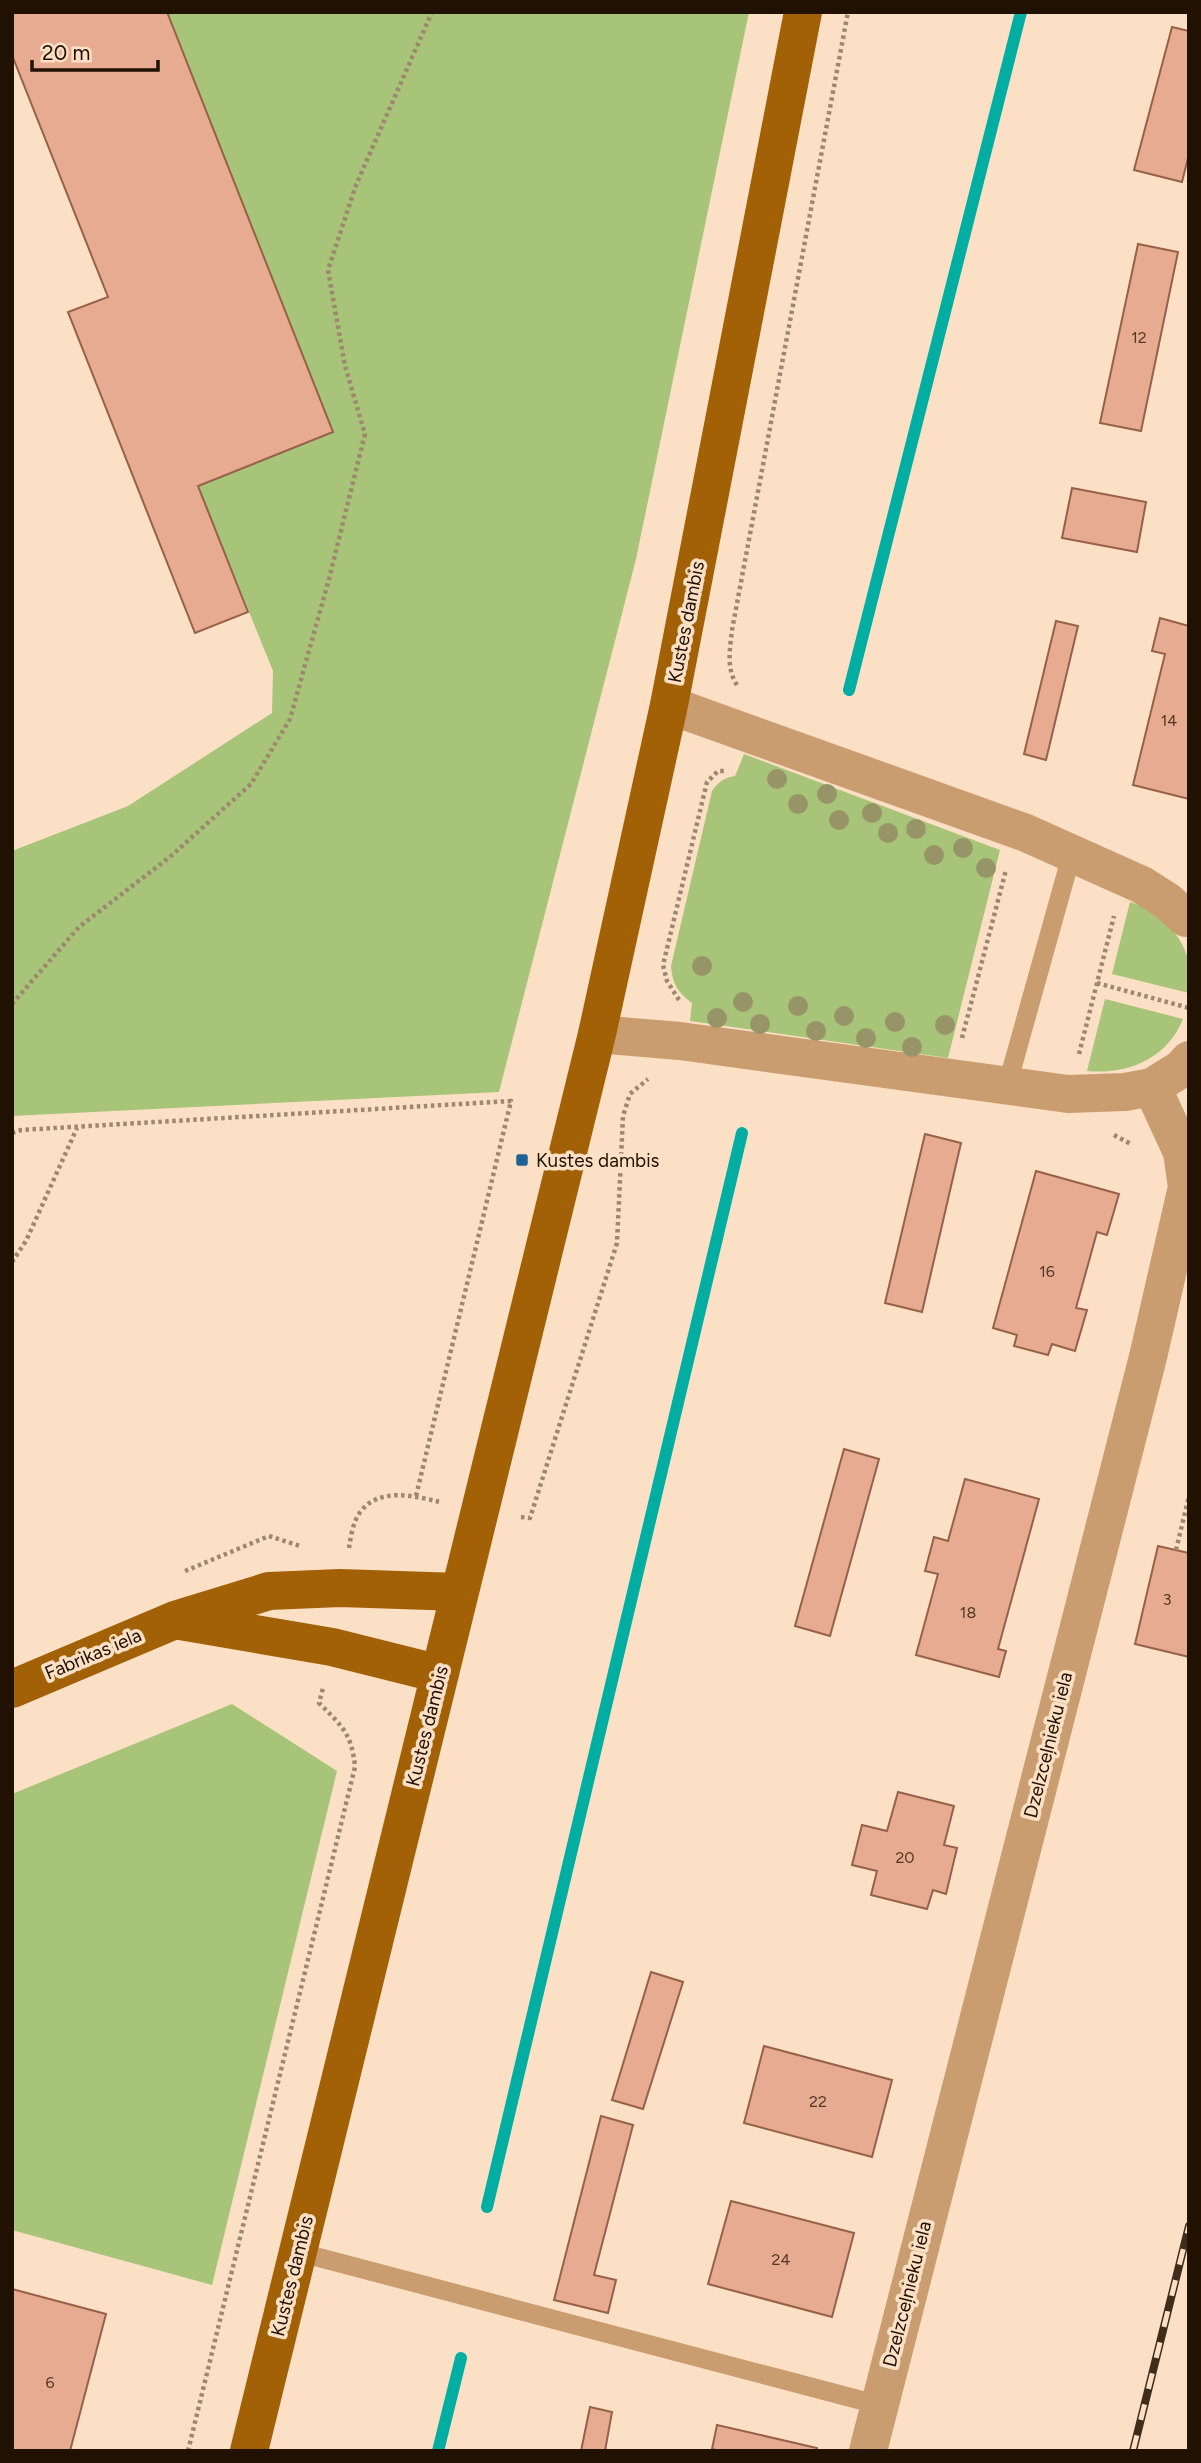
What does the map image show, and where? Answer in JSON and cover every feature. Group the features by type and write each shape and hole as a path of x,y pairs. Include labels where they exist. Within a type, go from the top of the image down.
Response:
{"main road":[{"name":"Kustes dambis","path":"249,2451 597,1034 670,705 803,12"},
{"name":"Fabrikas iela","path":"12,1689 175,1620 269,1591 340,1588 459,1592"},
{"path":"175,1620 332,1647 440,1674"}],"street":[{"path":"670,705 1017,830 1124,877 1167,901 1188,919"},
{"path":"597,1034 680,1041 1068,1094 1125,1092 1152,1087 1181,1069 1189,1060"},
{"name":"Dzelzceļnieku iela","path":"868,2451 1145,1370 1187,1187 1182,1152 1152,1087"}],"lane":[{"path":"1007,1086 1072,853"},
{"path":"298,2252 879,2405"}],"path":[{"path":"12,1004 79,927 171,856 251,784 290,719 365,434 345,366 328,270 356,185 432,12"},
{"path":"743,694 733,680 729,661 732,630 848,12"},
{"path":"951,1078 1017,830"},
{"path":"1068,1094 1124,877"},
{"path":"1097,983 1189,1008"},
{"path":"12,1133 21,1130 511,1101 416,1496"},
{"path":"12,1262 26,1241 77,1127"},
{"path":"1176,1550 1189,1496"}],"green space":[{"path":"167,12 749,12 636,559 499,1092 12,1116 12,851 128,806 272,713 273,671 198,486 333,432"},
{"path":"744,754 1000,850 948,1058 690,1021 692,1003 677,987 671,966 712,791 722,780 735,776"},
{"path":"1130,902 1160,918 1182,943 1189,964 1189,993 1112,974"},
{"path":"1105,999 1183,1019 1167,1045 1144,1062 1117,1070 1087,1071"},
{"path":"232,1704 337,1771 212,2285 12,2230 12,1794"}],"building":[{"path":"12,12 167,12 333,432 198,486 248,612 195,633 68,312 108,297 12,55"},
{"path":"1172,27 1189,31 1189,154 1182,182 1134,170"},
{"path":"1138,244 1178,252 1141,431 1100,423"},
{"path":"1072,488 1146,502 1137,552 1062,538"},
{"path":"1160,618 1189,626 1189,799 1133,785 1165,654 1152,651"},
{"path":"1056,621 1078,626 1046,760 1024,754"},
{"path":"925,1134 961,1143 922,1312 885,1303"},
{"path":"1036,1171 1119,1194 1107,1235 1097,1232 1076,1308 1087,1310 1075,1351 1052,1344 1048,1355 1014,1346 1017,1335 993,1328"},
{"path":"844,1449 879,1459 830,1636 795,1626"},
{"path":"965,1479 1039,1499 998,1649 1006,1651 999,1677 916,1655 938,1574 925,1571 934,1537 948,1541"},
{"path":"1158,1546 1189,1553 1189,1657 1135,1644"},
{"path":"898,1792 954,1806 944,1845 957,1848 946,1894 933,1890 927,1909 871,1895 877,1871 852,1865 862,1825 887,1831"},
{"path":"651,1972 683,1982 643,2109 612,2100"},
{"path":"764,2046 892,2080 872,2157 744,2123"},
{"path":"601,2116 633,2125 594,2275 616,2280 608,2313 554,2300"},
{"path":"731,2201 854,2233 832,2317 708,2284"},
{"path":"12,2289 106,2314 70,2451 12,2451"},
{"path":"590,2407 612,2412 605,2451 581,2451"},
{"path":"717,2425 817,2448 817,2451 712,2449"}],"waterway":[{"path":"849,690 1021,12"},
{"path":"487,2207 742,1133"},
{"path":"438,2451 461,2358"}],"railway":[{"path":"1133,2451 1189,2226"}],"place":[{"name":"Kustes dambis","path":"522,1160"}]}
